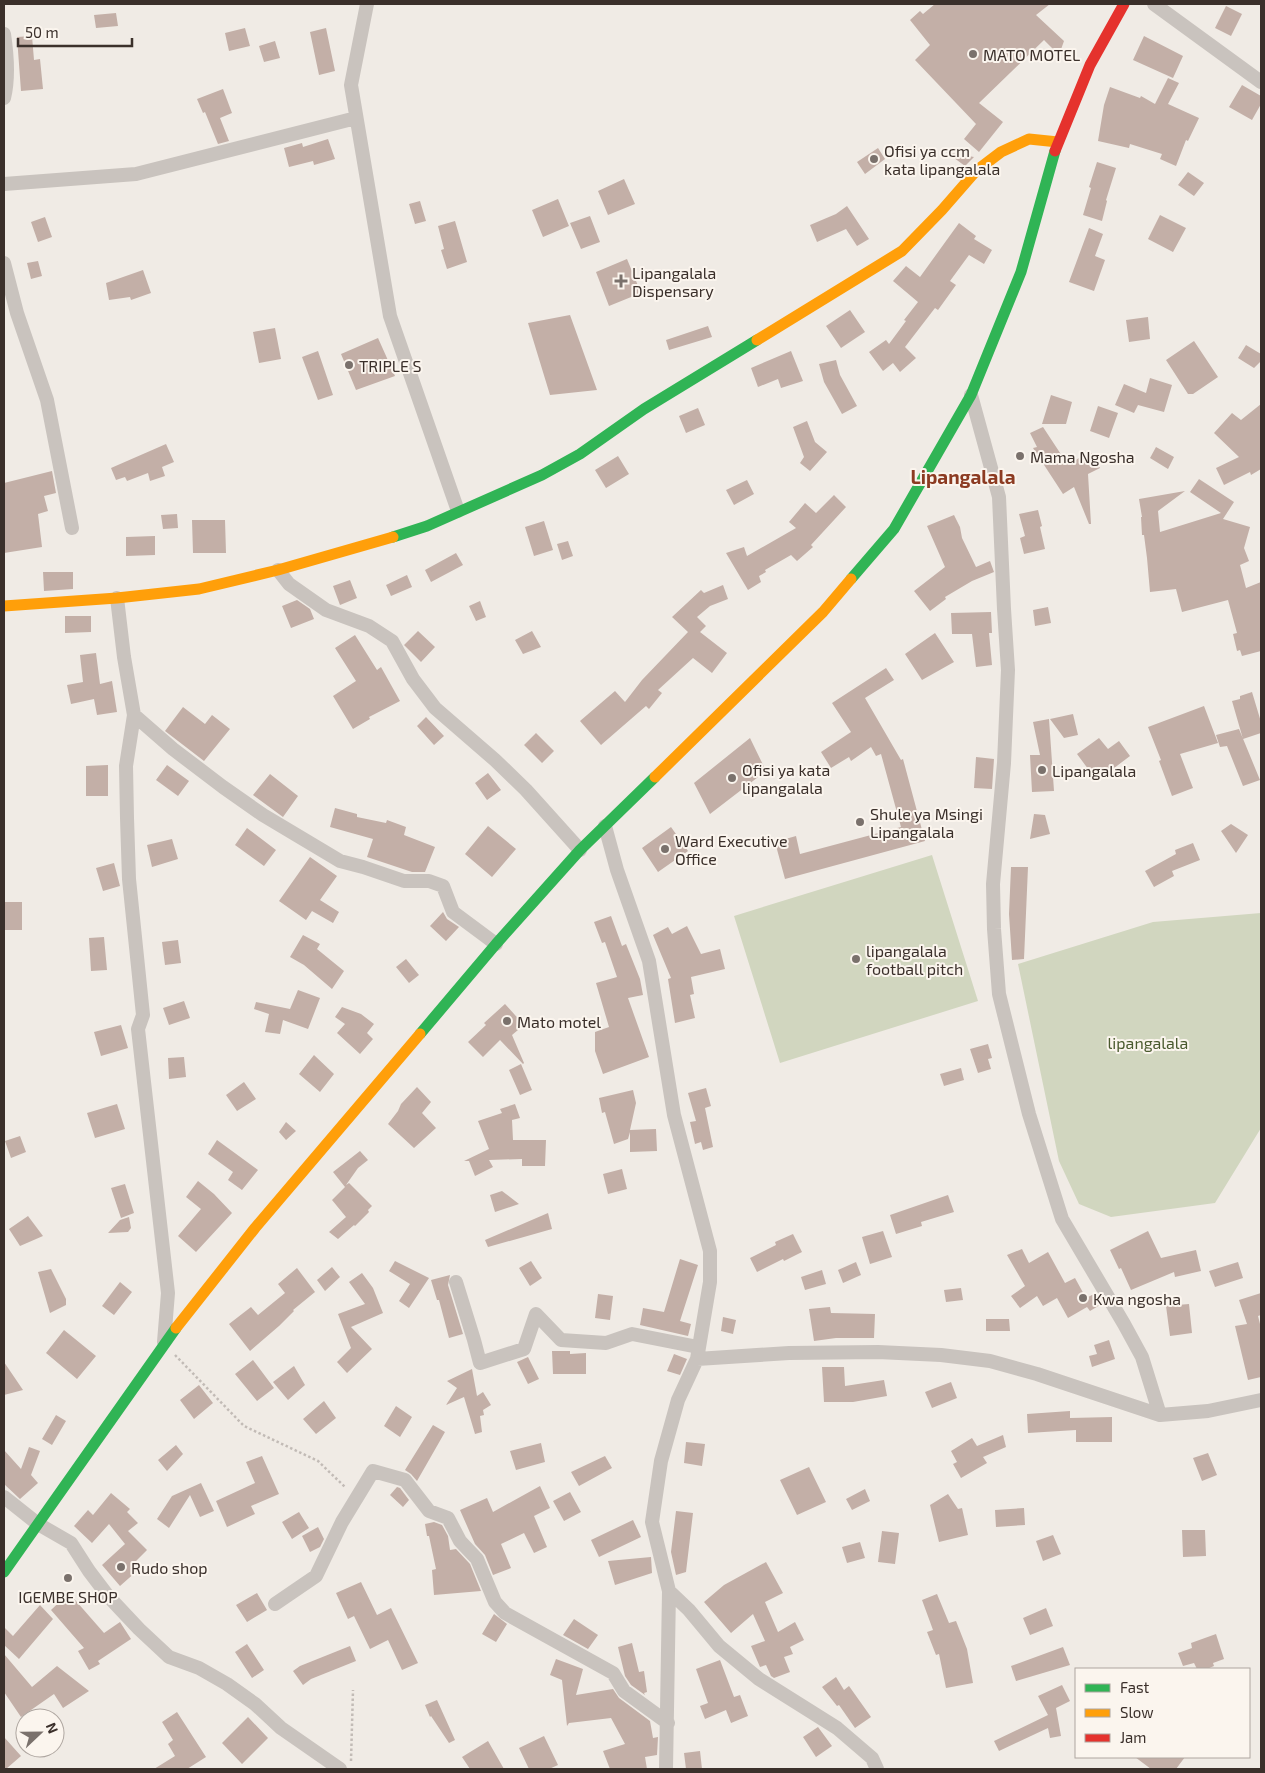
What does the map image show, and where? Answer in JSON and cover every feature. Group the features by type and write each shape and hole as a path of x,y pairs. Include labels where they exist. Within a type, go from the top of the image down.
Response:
{"main road":[{"path":"4,1572 164,1343 255,1228 496,944 580,850 823,612 894,528 971,395 1021,272 1058,142 1090,65 1124,4"},
{"path":"4,606 173,593 278,570 376,543 427,526 542,475 580,454 644,409 902,251 942,210 976,171 1001,152 1029,139 1058,142"}],"street":[{"path":"367,4 351,85 390,316 458,511"},
{"path":"1154,4 1261,82"},
{"path":"4,34 6,90 4,98"},
{"path":"4,184 136,174 356,118"},
{"path":"4,263 17,313 47,400 72,528"},
{"path":"971,395 999,497 1008,670 1004,763 993,884 999,994 1030,1114 1062,1219 1142,1357 1160,1415"},
{"path":"278,570 289,584 326,610 369,626 392,641 413,678 435,708 495,760 526,790 580,850"},
{"path":"117,598 134,715 126,766 129,861 143,1015 138,1029 168,1293 164,1343"},
{"path":"134,715 173,749 263,815 340,861 404,881 430,881 443,886 453,912 496,944"},
{"path":"605,826 617,870 649,961 674,1115 710,1251 710,1282 697,1353 678,1400 661,1461 652,1522 669,1590 666,1769"},
{"path":"456,1282 480,1363 524,1349 536,1314 560,1340 606,1343 632,1334 697,1353 878,1352 941,1355 990,1361 1037,1374 1160,1415 1208,1411 1261,1400"},
{"path":"275,1604 316,1576 342,1522 373,1471 404,1480 429,1511 448,1518 460,1541 477,1559 494,1602 505,1613 613,1672 624,1691 668,1723"},
{"path":"4,1497 38,1524 71,1543 108,1596 138,1629 169,1657 199,1668 227,1684 255,1704 281,1728 346,1766"},
{"path":"669,1590 689,1610 719,1646 759,1679 837,1728 872,1758 877,1769"}],"path":[{"path":"164,1343 244,1426 318,1461 357,1498"},
{"path":"346,1766 353,1690"}],"green space":[{"name":"lipangalala football pitch","path":"932,855 978,1001 780,1063 734,916"},
{"name":"lipangalala","path":"1261,913 1261,1128 1215,1203 1111,1217 1079,1204 1059,1161 1018,964 1153,922"}],"building":[{"path":"935,4 1050,4 1036,15 1064,41 1059,55 1044,40 979,103 1003,122 979,152 964,139 976,124 915,60 930,45 910,20 920,11 923,14"},
{"path":"1226,6 1242,14 1231,36 1215,28"},
{"path":"116,13 118,26 96,28 94,15"},
{"path":"245,28 250,46 229,51 225,33"},
{"path":"326,28 335,71 319,75 310,32"},
{"path":"32,36 34,60 40,59 43,89 21,91 17,37"},
{"path":"1144,36 1183,56 1173,78 1133,60"},
{"path":"275,41 280,58 264,62 259,46"},
{"path":"1168,78 1179,83 1168,104 1199,118 1188,141 1186,140 1176,166 1160,159 1162,154 1130,144 1129,148 1098,141 1104,105 1110,87 1140,98 1141,96 1155,104"},
{"path":"1242,85 1261,96 1261,104 1252,120 1229,107"},
{"path":"223,89 232,113 220,118 229,141 218,144 205,112 203,113 197,99"},
{"path":"328,139 335,159 314,165 313,161 289,167 284,148 302,143 303,147"},
{"path":"878,148 885,159 865,174 857,162"},
{"path":"946,152 974,157 965,166"},
{"path":"1097,162 1116,168 1102,221 1083,215"},
{"path":"1188,172 1204,183 1194,196 1178,185"},
{"path":"624,179 635,204 608,215 598,191"},
{"path":"558,199 569,226 543,237 532,210"},
{"path":"420,201 426,221 415,224 409,204"},
{"path":"847,206 869,239 857,246 846,229 817,242 810,225 836,214"},
{"path":"1160,215 1186,228 1173,252 1148,239"},
{"path":"590,216 600,242 581,249 570,223"},
{"path":"45,217 52,237 38,242 31,222"},
{"path":"455,221 467,262 447,269 441,250 444,249 438,226"},
{"path":"959,223 976,236 974,239 992,250 984,264 969,255 950,281 956,285 938,310 935,308 905,347 916,358 900,372 893,363 883,371 869,352 886,340 889,344 918,302 893,281 906,266 920,277"},
{"path":"1089,228 1103,234 1095,256 1105,260 1094,291 1069,282"},
{"path":"627,259 641,293 609,306 596,272"},
{"path":"38,261 42,276 31,279 27,263"},
{"path":"143,270 151,293 131,300 130,297 109,300 106,283"},
{"path":"850,310 865,332 841,348 826,326"},
{"path":"570,315 597,390 550,395 528,323"},
{"path":"1148,317 1150,339 1129,342 1126,320"},
{"path":"708,326 712,337 669,350 666,340"},
{"path":"275,328 281,359 259,363 253,332"},
{"path":"378,338 395,376 356,390 341,354"},
{"path":"1194,341 1218,377 1193,394 1188,394 1166,360"},
{"path":"1246,345 1261,354 1261,361 1254,368 1238,358"},
{"path":"318,351 333,395 318,400 302,357"},
{"path":"791,351 803,381 781,388 778,379 758,387 751,368"},
{"path":"836,360 840,375 857,406 842,414 824,382 819,364"},
{"path":"1150,378 1172,385 1164,412 1138,405 1134,413 1115,405 1124,384 1146,393"},
{"path":"1051,395 1072,402 1066,424 1042,424"},
{"path":"1261,404 1261,469 1251,475 1250,472 1224,485 1216,468 1239,457 1214,433 1232,413 1241,420"},
{"path":"1098,406 1118,413 1109,438 1090,431"},
{"path":"698,408 705,425 686,433 679,416"},
{"path":"807,421 815,442 827,452 810,471 800,463 804,457 793,427"},
{"path":"1043,427 1068,465 1090,451 1100,468 1088,474 1091,524 1089,524 1074,487 1063,494 1033,448 1037,447 1030,433"},
{"path":"166,444 174,462 162,467 165,476 150,481 148,473 127,481 125,477 116,480 111,468"},
{"path":"1156,447 1174,457 1168,469 1150,458"},
{"path":"618,456 629,474 606,488 595,470"},
{"path":"52,471 56,493 44,496 48,511 38,514 42,547 4,553 4,483"},
{"path":"1199,479 1234,502 1223,519 1250,527 1244,548 1249,561 1240,565 1246,588 1261,582 1261,651 1242,656 1240,650 1237,651 1233,634 1237,633 1228,600 1182,612 1176,589 1150,592 1139,499 1185,491 1158,511 1160,532 1221,513 1190,492"},
{"path":"747,480 754,494 734,505 726,490"},
{"path":"834,495 846,507 811,545 813,547 797,561 791,555 765,570 766,572 759,576 761,582 748,590 726,553 744,547 747,556 796,528 789,522 805,503 816,513"},
{"path":"1038,510 1045,549 1024,554 1020,538 1025,536 1019,514"},
{"path":"177,514 178,528 163,529 161,515"},
{"path":"954,515 960,527 962,538 976,567 990,561 994,572 972,581 945,597 946,599 930,611 914,591 945,567 927,526"},
{"path":"192,520 225,520 226,553 193,553"},
{"path":"544,521 553,550 534,556 525,527"},
{"path":"155,536 155,555 126,556 126,537"},
{"path":"568,541 573,556 562,560 557,544"},
{"path":"456,553 463,565 431,582 425,570"},
{"path":"43,572 73,572 73,589 44,591"},
{"path":"407,575 412,587 391,596 386,585"},
{"path":"350,580 357,598 340,605 333,586"},
{"path":"723,585 728,599 710,606 697,617 706,626 700,632 727,653 712,673 693,658 658,690 662,693 649,709 646,706 601,745 580,721 615,691 625,702 642,680 688,632 672,617 701,590 704,593"},
{"path":"297,600 310,609 314,619 291,628 282,606"},
{"path":"480,601 486,617 476,621 469,606"},
{"path":"1048,607 1051,623 1035,626 1033,610"},
{"path":"991,612 992,633 989,633 992,665 976,667 972,634 952,634 951,613"},
{"path":"65,616 91,616 91,632 65,633"},
{"path":"418,631 435,647 421,662 404,645"},
{"path":"532,631 541,647 523,654 515,640"},
{"path":"935,633 954,662 922,680 905,654"},
{"path":"355,635 377,670 381,667 400,701 369,717 370,719 353,729 333,696 356,681 335,648"},
{"path":"96,653 100,684 112,681 117,712 97,715 94,699 71,704 67,685 83,682 80,655"},
{"path":"886,668 894,680 865,698 901,760 903,759 925,841 785,879 775,842 796,836 800,854 901,827 881,754 876,756 871,747 851,761 849,757 831,768 821,752 851,732 832,703"},
{"path":"1252,692 1261,722 1261,733 1243,739 1232,701"},
{"path":"1204,706 1218,743 1180,754 1193,788 1172,796 1148,727"},
{"path":"183,707 205,724 212,715 230,729 204,761 165,731"},
{"path":"1073,714 1078,735 1064,738 1050,719"},
{"path":"426,717 444,736 434,745 417,726"},
{"path":"1049,719 1054,791 1032,792 1030,755 1040,755 1033,722"},
{"path":"1239,729 1260,780 1243,786 1227,746 1220,747 1216,735"},
{"path":"536,733 554,751 542,763 524,745"},
{"path":"750,738 766,771 710,814 694,783"},
{"path":"1099,738 1108,749 1119,741 1130,756 1097,781 1077,754"},
{"path":"976,757 994,759 992,789 974,788"},
{"path":"108,765 108,796 86,796 86,766"},
{"path":"167,765 189,781 178,796 156,780"},
{"path":"488,773 501,790 487,800 475,783"},
{"path":"270,774 298,796 283,817 253,795"},
{"path":"335,808 357,814 357,817 386,823 387,820 406,827 404,835 435,847 425,872 412,872 367,857 373,839 330,827"},
{"path":"1034,814 1045,815 1050,834 1030,839"},
{"path":"1231,824 1248,835 1236,853 1221,831"},
{"path":"488,826 516,849 492,877 465,854"},
{"path":"671,827 688,851 658,872 642,848"},
{"path":"247,828 276,850 264,866 235,845"},
{"path":"172,839 178,859 152,867 147,845"},
{"path":"1193,843 1200,860 1172,871 1174,876 1154,887 1145,871 1176,854 1175,850"},
{"path":"310,857 337,876 320,900 339,912 333,923 312,911 306,920 279,901"},
{"path":"114,863 120,886 103,891 96,868"},
{"path":"1011,867 1028,867 1024,959 1012,960 1009,914"},
{"path":"4,902 22,902 22,930 4,930"},
{"path":"443,912 447,919 459,927 446,941 430,926"},
{"path":"611,916 622,946 626,944 640,979 643,995 628,998 649,1057 603,1074 595,1051 595,1032 609,1027 596,983 617,977 605,942 602,943 594,922"},
{"path":"687,926 701,954 720,949 725,969 691,977 694,994 690,995 695,1018 675,1023 668,979 671,978 653,935 668,927 672,934"},
{"path":"303,935 320,944 317,949 344,971 332,989 304,965 290,957"},
{"path":"104,937 107,970 91,971 89,938"},
{"path":"178,940 181,963 165,965 162,942"},
{"path":"406,959 419,975 409,983 396,967"},
{"path":"298,990 320,998 308,1029 283,1020 280,1034 265,1032 269,1014 254,1009 256,1002 290,1009"},
{"path":"184,1001 190,1018 169,1025 163,1008"},
{"path":"505,1004 524,1025 512,1035 523,1064 500,1040 483,1057 468,1042 486,1025 484,1023"},
{"path":"342,1007 361,1014 374,1024 367,1033 373,1039 360,1054 337,1033 345,1024 335,1017"},
{"path":"121,1025 128,1048 101,1056 94,1032"},
{"path":"988,1044 992,1058 988,1059 991,1069 978,1073 970,1049"},
{"path":"314,1055 334,1074 320,1092 299,1074"},
{"path":"184,1057 186,1077 169,1079 168,1058"},
{"path":"521,1064 532,1090 520,1095 509,1070"},
{"path":"961,1068 964,1080 944,1086 940,1074"},
{"path":"244,1082 256,1099 237,1111 226,1095"},
{"path":"417,1087 431,1102 422,1113 436,1128 414,1148 388,1124 401,1104"},
{"path":"706,1088 711,1106 705,1108 713,1147 703,1150 701,1142 695,1144 690,1122 696,1121 688,1093"},
{"path":"633,1090 636,1103 630,1130 656,1129 657,1151 630,1152 630,1132 628,1139 614,1144 605,1112 602,1113 599,1098"},
{"path":"117,1104 125,1129 95,1138 87,1113"},
{"path":"515,1104 520,1118 512,1120 513,1140 546,1140 545,1166 522,1166 522,1159 489,1160 493,1167 475,1176 469,1161 464,1161 489,1149 478,1121 502,1113 500,1109"},
{"path":"286,1122 296,1131 286,1140 279,1132"},
{"path":"20,1136 26,1152 11,1158 5,1141"},
{"path":"217,1140 258,1170 242,1190 228,1180 233,1172 208,1154"},
{"path":"360,1151 368,1160 358,1168 346,1185 349,1183 372,1206 368,1210 369,1212 355,1226 338,1239 329,1232 346,1217 332,1200 345,1187 333,1172"},
{"path":"622,1169 627,1189 608,1194 603,1174"},
{"path":"198,1181 232,1213 196,1252 178,1236 201,1209 186,1197"},
{"path":"125,1184 134,1213 121,1218 111,1188"},
{"path":"502,1191 519,1204 495,1212 490,1195"},
{"path":"948,1195 954,1212 921,1222 922,1226 896,1234 890,1215"},
{"path":"548,1213 552,1229 488,1247 485,1240"},
{"path":"28,1216 43,1236 20,1246 9,1229"},
{"path":"129,1217 131,1228 128,1232 108,1233 120,1220"},
{"path":"883,1231 892,1257 870,1264 862,1237"},
{"path":"1148,1231 1161,1258 1196,1250 1201,1271 1175,1277 1174,1272 1131,1290 1110,1250"},
{"path":"793,1234 802,1252 757,1272 750,1258 776,1245 775,1242"},
{"path":"1022,1249 1029,1263 1048,1252 1065,1283 1075,1278 1086,1298 1094,1294 1100,1305 1090,1311 1087,1307 1068,1318 1057,1298 1043,1306 1037,1296 1020,1308 1011,1296 1025,1286 1007,1255"},
{"path":"680,1259 698,1265 680,1321 691,1324 688,1336 640,1325 643,1308 664,1312"},
{"path":"395,1261 429,1278 409,1308 399,1301 410,1284 389,1271"},
{"path":"531,1261 542,1278 530,1286 519,1268"},
{"path":"856,1262 861,1275 843,1283 838,1270"},
{"path":"1238,1262 1243,1278 1215,1287 1209,1271"},
{"path":"332,1267 340,1277 325,1291 317,1280"},
{"path":"297,1268 315,1292 250,1351 229,1324 251,1307 258,1315 285,1293 278,1284"},
{"path":"51,1269 66,1299 66,1305 50,1313 38,1272"},
{"path":"822,1270 826,1284 805,1290 801,1277"},
{"path":"362,1273 373,1288 383,1313 351,1327 372,1349 347,1373 337,1362 351,1348 338,1314 365,1304 349,1282"},
{"path":"450,1275 448,1285 463,1334 449,1338 439,1300 437,1300 431,1280"},
{"path":"120,1282 132,1292 114,1315 102,1306"},
{"path":"961,1288 963,1300 946,1302 944,1290"},
{"path":"1261,1293 1261,1315 1258,1316 1261,1328 1261,1377 1248,1380 1235,1326 1247,1324 1239,1300"},
{"path":"598,1294 613,1296 610,1320 595,1318"},
{"path":"1189,1304 1192,1333 1170,1336 1166,1306"},
{"path":"830,1307 831,1313 875,1314 874,1338 836,1338 814,1341 809,1309"},
{"path":"723,1317 736,1320 733,1334 721,1331"},
{"path":"986,1319 1009,1319 1010,1331 986,1331"},
{"path":"64,1330 96,1356 77,1379 46,1353"},
{"path":"1109,1340 1115,1359 1092,1367 1089,1356 1097,1354 1094,1345"},
{"path":"552,1351 570,1351 570,1354 586,1353 586,1374 553,1374"},
{"path":"674,1354 687,1359 680,1375 667,1371"},
{"path":"528,1357 539,1379 528,1384 517,1362"},
{"path":"253,1360 274,1388 257,1401 235,1374"},
{"path":"4,1362 23,1390 4,1395"},
{"path":"294,1366 305,1385 288,1400 273,1382"},
{"path":"822,1367 844,1367 845,1386 884,1380 887,1396 853,1402 824,1402"},
{"path":"472,1369 477,1396 483,1392 491,1405 483,1410 484,1415 480,1416 482,1432 475,1434 464,1397 446,1405 457,1388 447,1381"},
{"path":"951,1382 957,1398 932,1408 925,1392"},
{"path":"199,1385 213,1403 194,1419 180,1400"},
{"path":"324,1401 336,1418 316,1434 303,1419"},
{"path":"396,1406 412,1417 400,1437 384,1426"},
{"path":"1070,1411 1070,1418 1112,1417 1112,1442 1076,1442 1076,1430 1028,1433 1027,1414"},
{"path":"56,1415 66,1421 52,1445 42,1439"},
{"path":"433,1425 445,1432 417,1481 405,1470"},
{"path":"1003,1435 1006,1447 983,1457 987,1463 961,1478 953,1464 957,1462 951,1451 972,1438 977,1446"},
{"path":"686,1442 705,1444 702,1466 684,1463"},
{"path":"541,1443 545,1462 516,1470 510,1451"},
{"path":"176,1445 183,1454 167,1471 158,1460"},
{"path":"29,1447 40,1451 31,1475 38,1483 20,1499 4,1484 4,1450 21,1469"},
{"path":"1208,1453 1217,1475 1202,1481 1193,1458"},
{"path":"262,1456 279,1494 251,1506 255,1514 227,1527 216,1501 255,1483 246,1462"},
{"path":"605,1456 612,1468 579,1486 571,1472"},
{"path":"809,1467 826,1502 797,1515 780,1480"},
{"path":"201,1483 214,1511 200,1517 190,1495 169,1528 157,1519 172,1496"},
{"path":"540,1486 550,1508 534,1516 547,1547 534,1553 524,1533 501,1544 511,1568 493,1575 485,1555 475,1544 460,1510 487,1498 493,1512"},
{"path":"397,1487 400,1488 409,1500 403,1507 390,1495"},
{"path":"865,1489 870,1501 852,1510 846,1499"},
{"path":"570,1492 581,1512 564,1521 553,1501"},
{"path":"111,1493 130,1509 127,1512 138,1523 128,1531 147,1550 132,1565 137,1571 120,1586 102,1565 125,1544 109,1524 92,1543 74,1526 88,1510 93,1515"},
{"path":"948,1494 958,1509 962,1508 968,1535 939,1542 930,1505"},
{"path":"1024,1508 1025,1525 996,1527 995,1510"},
{"path":"676,1511 693,1513 686,1572 676,1575 671,1552"},
{"path":"299,1512 309,1528 292,1539 282,1522"},
{"path":"633,1520 641,1537 599,1557 591,1540"},
{"path":"434,1522 442,1525 448,1536 450,1550 456,1549 470,1564 481,1591 434,1595 432,1570 436,1569 425,1524"},
{"path":"318,1527 324,1539 320,1547 310,1552 302,1536"},
{"path":"1182,1530 1205,1530 1206,1556 1183,1557"},
{"path":"882,1531 899,1533 895,1564 878,1562"},
{"path":"1053,1535 1061,1554 1043,1561 1036,1541"},
{"path":"860,1542 865,1558 847,1563 842,1547"},
{"path":"651,1557 652,1573 615,1585 608,1561"},
{"path":"766,1562 783,1593 765,1602 778,1632 795,1622 804,1640 790,1647 793,1654 784,1657 790,1672 774,1678 771,1676 766,1665 760,1667 751,1646 765,1641 753,1614 731,1633 704,1602 724,1585"},
{"path":"361,1582 377,1615 391,1608 418,1663 402,1670 388,1640 370,1649 354,1616 348,1619 336,1593"},
{"path":"69,1593 104,1633 120,1622 131,1639 98,1661 100,1664 89,1670 78,1651 84,1648 51,1610"},
{"path":"257,1593 267,1610 247,1622 236,1605"},
{"path":"937,1594 949,1623 956,1621 967,1649 973,1683 946,1688 939,1654 936,1655 927,1632 933,1630 922,1600"},
{"path":"40,1605 53,1619 19,1659 4,1645 4,1627 13,1636"},
{"path":"1046,1608 1053,1626 1030,1635 1023,1618"},
{"path":"494,1614 507,1624 496,1642 482,1634"},
{"path":"574,1619 598,1635 588,1649 563,1635"},
{"path":"1216,1634 1224,1659 1213,1663 1214,1666 1209,1668 1196,1668 1194,1663 1183,1666 1178,1653 1192,1648 1191,1643"},
{"path":"632,1643 639,1672 644,1671 647,1692 644,1693 645,1695 631,1685 625,1676 618,1647"},
{"path":"247,1644 264,1670 252,1678 235,1652"},
{"path":"350,1646 356,1661 311,1679 303,1685 293,1671 300,1666"},
{"path":"1063,1647 1070,1665 1016,1681 1011,1666"},
{"path":"4,1654 32,1687 57,1666 89,1691 63,1708 54,1694 34,1708 15,1708 4,1692"},
{"path":"556,1659 583,1669 576,1695 613,1689 619,1698 650,1721 653,1738 658,1737 657,1755 645,1757 647,1769 610,1769 603,1751 625,1744 611,1718 569,1723 567,1726 562,1680 550,1675"},
{"path":"720,1660 734,1697 740,1695 748,1716 731,1723 726,1710 705,1719 700,1706 708,1703 696,1669"},
{"path":"836,1677 844,1690 849,1686 871,1717 855,1728 839,1705 837,1706 822,1687"},
{"path":"1062,1685 1070,1701 1056,1708 1061,1736 1050,1738 1048,1728 999,1751 994,1741 1048,1715 1038,1696"},
{"path":"437,1700 455,1740 449,1743 430,1717 425,1705"},
{"path":"177,1712 206,1757 187,1769 154,1769 175,1756 168,1744 173,1740 162,1722"},
{"path":"248,1717 268,1738 242,1764 222,1743"},
{"path":"818,1727 832,1746 816,1757 803,1737"},
{"path":"544,1736 558,1765 549,1769 529,1769 519,1748"},
{"path":"4,1737 15,1749 15,1758 19,1758 4,1769"},
{"path":"488,1741 504,1769 470,1769 462,1757"},
{"path":"700,1751 702,1769 686,1769 684,1753"},
{"path":"1136,1758 1184,1758 1176,1769 1151,1769"}],"traffic: fast":[{"path":"851,579 894,529 971,395 1021,272 1055,151"},
{"path":"393,537 427,526 542,475 580,454 644,409 757,340"},
{"path":"420,1034 496,944 580,850 655,777"},
{"path":"4,1572 176,1328"}],"traffic: slow":[{"path":"757,340 902,251 942,210 976,171 1001,152 1029,139 1058,142"},
{"path":"4,606 117,598 199,589 278,570 393,537"},
{"path":"655,777 823,612 851,579"},
{"path":"176,1328 255,1228 420,1034"}],"traffic: jam":[{"path":"1055,151 1090,65 1124,4"}],"place":[{"name":"MATO MOTEL","path":"973,54"},
{"name":"Ofisi ya ccm kata lipangalala","path":"874,159"},
{"name":"Lipangalala Dispensary","path":"621,281"},
{"name":"TRIPLE S","path":"349,365"},
{"name":"Mama Ngosha","path":"1020,456"},
{"name":"Lipangalala","path":"1042,770"},
{"name":"Ofisi ya kata lipangalala","path":"732,778"},
{"name":"Shule ya Msingi Lipangalala","path":"860,822"},
{"name":"Ward Executive Office","path":"665,849"},
{"name":"lipangalala football pitch","path":"856,959"},
{"name":"Mato motel","path":"507,1021"},
{"name":"Kwa ngosha","path":"1083,1298"},
{"name":"Rudo shop","path":"121,1567"},
{"name":"IGEMBE SHOP","path":"68,1578"}],"district":[{"name":"Lipangalala","path":"963,476"}]}
